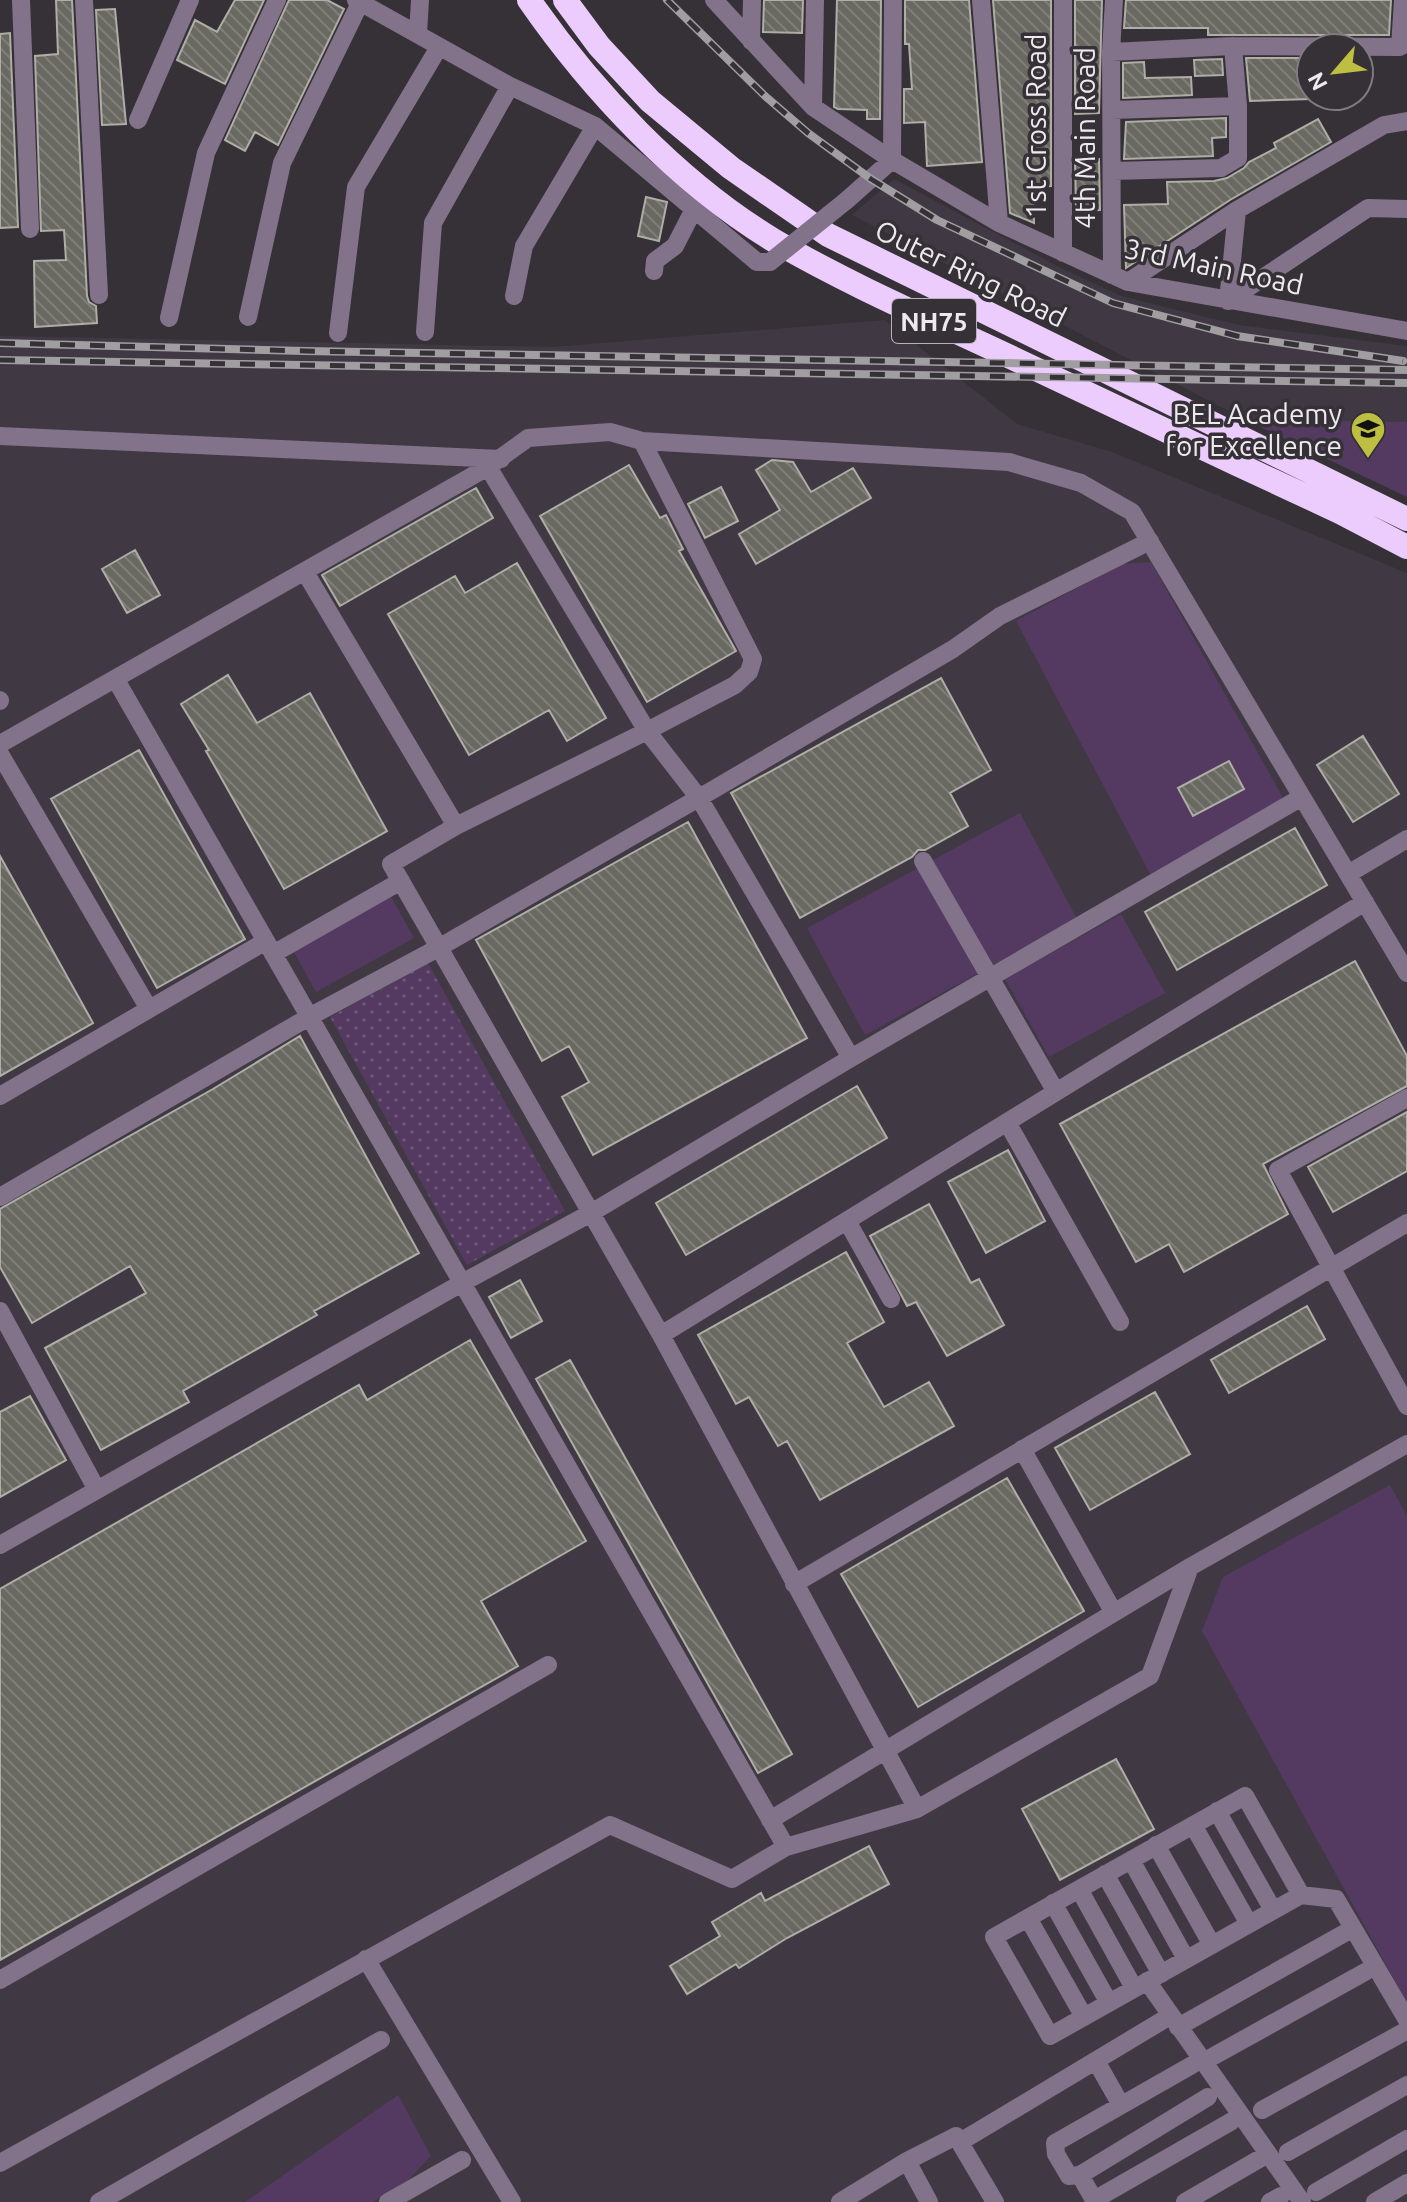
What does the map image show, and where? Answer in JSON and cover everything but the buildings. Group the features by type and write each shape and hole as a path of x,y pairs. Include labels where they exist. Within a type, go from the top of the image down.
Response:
{"highway":[{"name":"Outer Ring Road","path":"529,0 590,81 631,123 715,198 773,240 885,298 1340,512 1407,547"},
{"name":"Outer Ring Road","path":"565,0 599,46 650,101 731,168 828,235 1407,519"}],"street":[{"path":"21,0 30,229"},
{"path":"84,0 99,295"},
{"path":"138,120 190,0"},
{"path":"169,318 206,153 277,0"},
{"path":"418,34 420,0"},
{"path":"714,0 813,107"},
{"path":"751,41 752,0"},
{"path":"813,107 815,0"},
{"path":"248,317 282,163 358,1 510,86 595,126 757,262 770,262 892,160 893,0"},
{"path":"981,0 999,223"},
{"name":"1st Cross Road","path":"1063,0 1063,253"},
{"name":"4th Main Road","path":"1114,0 1111,52 1113,171 1120,279"},
{"path":"1111,52 1233,46 1400,47 1403,0"},
{"path":"1113,171 1221,168 1238,158 1233,46"},
{"path":"338,333 356,187 439,47"},
{"path":"425,332 433,223 510,86"},
{"path":"1112,110 1238,106"},
{"name":"3rd Main Road","path":"813,107 892,160 999,223 1120,279 1407,331"},
{"path":"1120,279 1384,125 1407,121"},
{"path":"514,296 524,246 595,126"},
{"path":"1228,301 1368,208 1407,209"},
{"path":"654,271 655,261 675,246 694,209"},
{"path":"1228,301 1237,210"},
{"path":"0,744 495,463 528,438 610,432 642,441 1009,462 1081,483 1132,512 1407,973"},
{"path":"0,436 495,463"},
{"path":"642,441 753,659 749,672 735,685 456,826 391,864 661,1335 917,1809"},
{"path":"495,463 647,731 699,798 851,1058"},
{"path":"0,1197 309,1017 440,947 699,798 953,649 1000,616 1150,541"},
{"path":"305,572 456,826"},
{"path":"116,680 786,1847"},
{"path":"0,754 149,1009"},
{"path":"0,1545 591,1213 851,1058 1302,797"},
{"path":"1348,874 1407,839"},
{"path":"923,861 1056,1092"},
{"path":"0,1096 149,1009 401,881"},
{"path":"661,1335 1365,902"},
{"path":"1407,1098 1278,1170 1407,1406"},
{"path":"1007,1122 1120,1322"},
{"path":"847,1221 891,1299"},
{"path":"794,1584 1407,1223"},
{"path":"0,1311 97,1490"},
{"path":"770,1820 1190,1567 1407,1444"},
{"path":"1022,1449 1114,1613"},
{"path":"0,2163 610,1825 732,1879 786,1847 917,1809 1150,1676 1190,1567"},
{"path":"0,1980 548,1665"},
{"path":"1262,2110 1402,2028 1336,1899 1301,1895 1050,2036 994,1937 1245,1796 1301,1895"},
{"path":"1217,1811 1273,1910"},
{"path":"1193,1825 1249,1924"},
{"path":"1156,1845 1212,1945"},
{"path":"1131,1860 1186,1959"},
{"path":"1105,1874 1148,1981"},
{"path":"1079,1889 1148,1981 1198,2064 1309,2197 1407,2139"},
{"path":"1053,1903 1109,2003"},
{"path":"1028,1918 1084,2017"},
{"path":"840,2202 907,2161 958,2139 1096,2061 1343,1934"},
{"path":"366,1959 512,2202"},
{"path":"1208,2097 1080,2175 1069,2176 1056,2154 1055,2143 1365,1972"},
{"path":"99,2202 381,2040"},
{"path":"1096,2061 1121,2105"},
{"path":"1288,2152 1407,2085"},
{"path":"1080,2175 1094,2201 1232,2121"},
{"path":"958,2139 995,2202"},
{"path":"1185,2202 1261,2158"},
{"path":"388,2202 462,2160"},
{"path":"907,2161 929,2202"},
{"path":"1375,2202 1407,2183"}],"shaded area":[{"path":"894,179 1061,268 1121,296 1239,325 1407,346 1407,497 1244,419 852,215"},
{"path":"885,320 1017,424 1112,452 1407,573 1407,2202 0,2202 0,336 553,347"},
{"name":"BEL Academy for Excellence","path":"1244,419 1407,422 1407,497"},
{"path":"1151,562 1282,796 1279,807 1153,879 1016,621 1122,564"},
{"path":"1020,813 1077,919 865,1035 807,928"},
{"path":"389,893 414,938 316,992 291,947"},
{"path":"1121,914 1165,993 1049,1057 1005,979"},
{"path":"428,963 565,1211 467,1265 330,1017"},
{"path":"1390,1485 1407,1516 1407,2003 1202,1631 1223,1577"},
{"path":"398,2095 431,2156 407,2181 373,2202 245,2202"}],"railway":[{"path":"667,0 765,96 808,133 871,179 937,220 1113,303 1237,336 1403,361"},
{"path":"0,343 1407,370"},
{"path":"0,360 1407,383"}],"place":[{"name":"BEL Academy for Excellence","path":"1368,460"}]}
